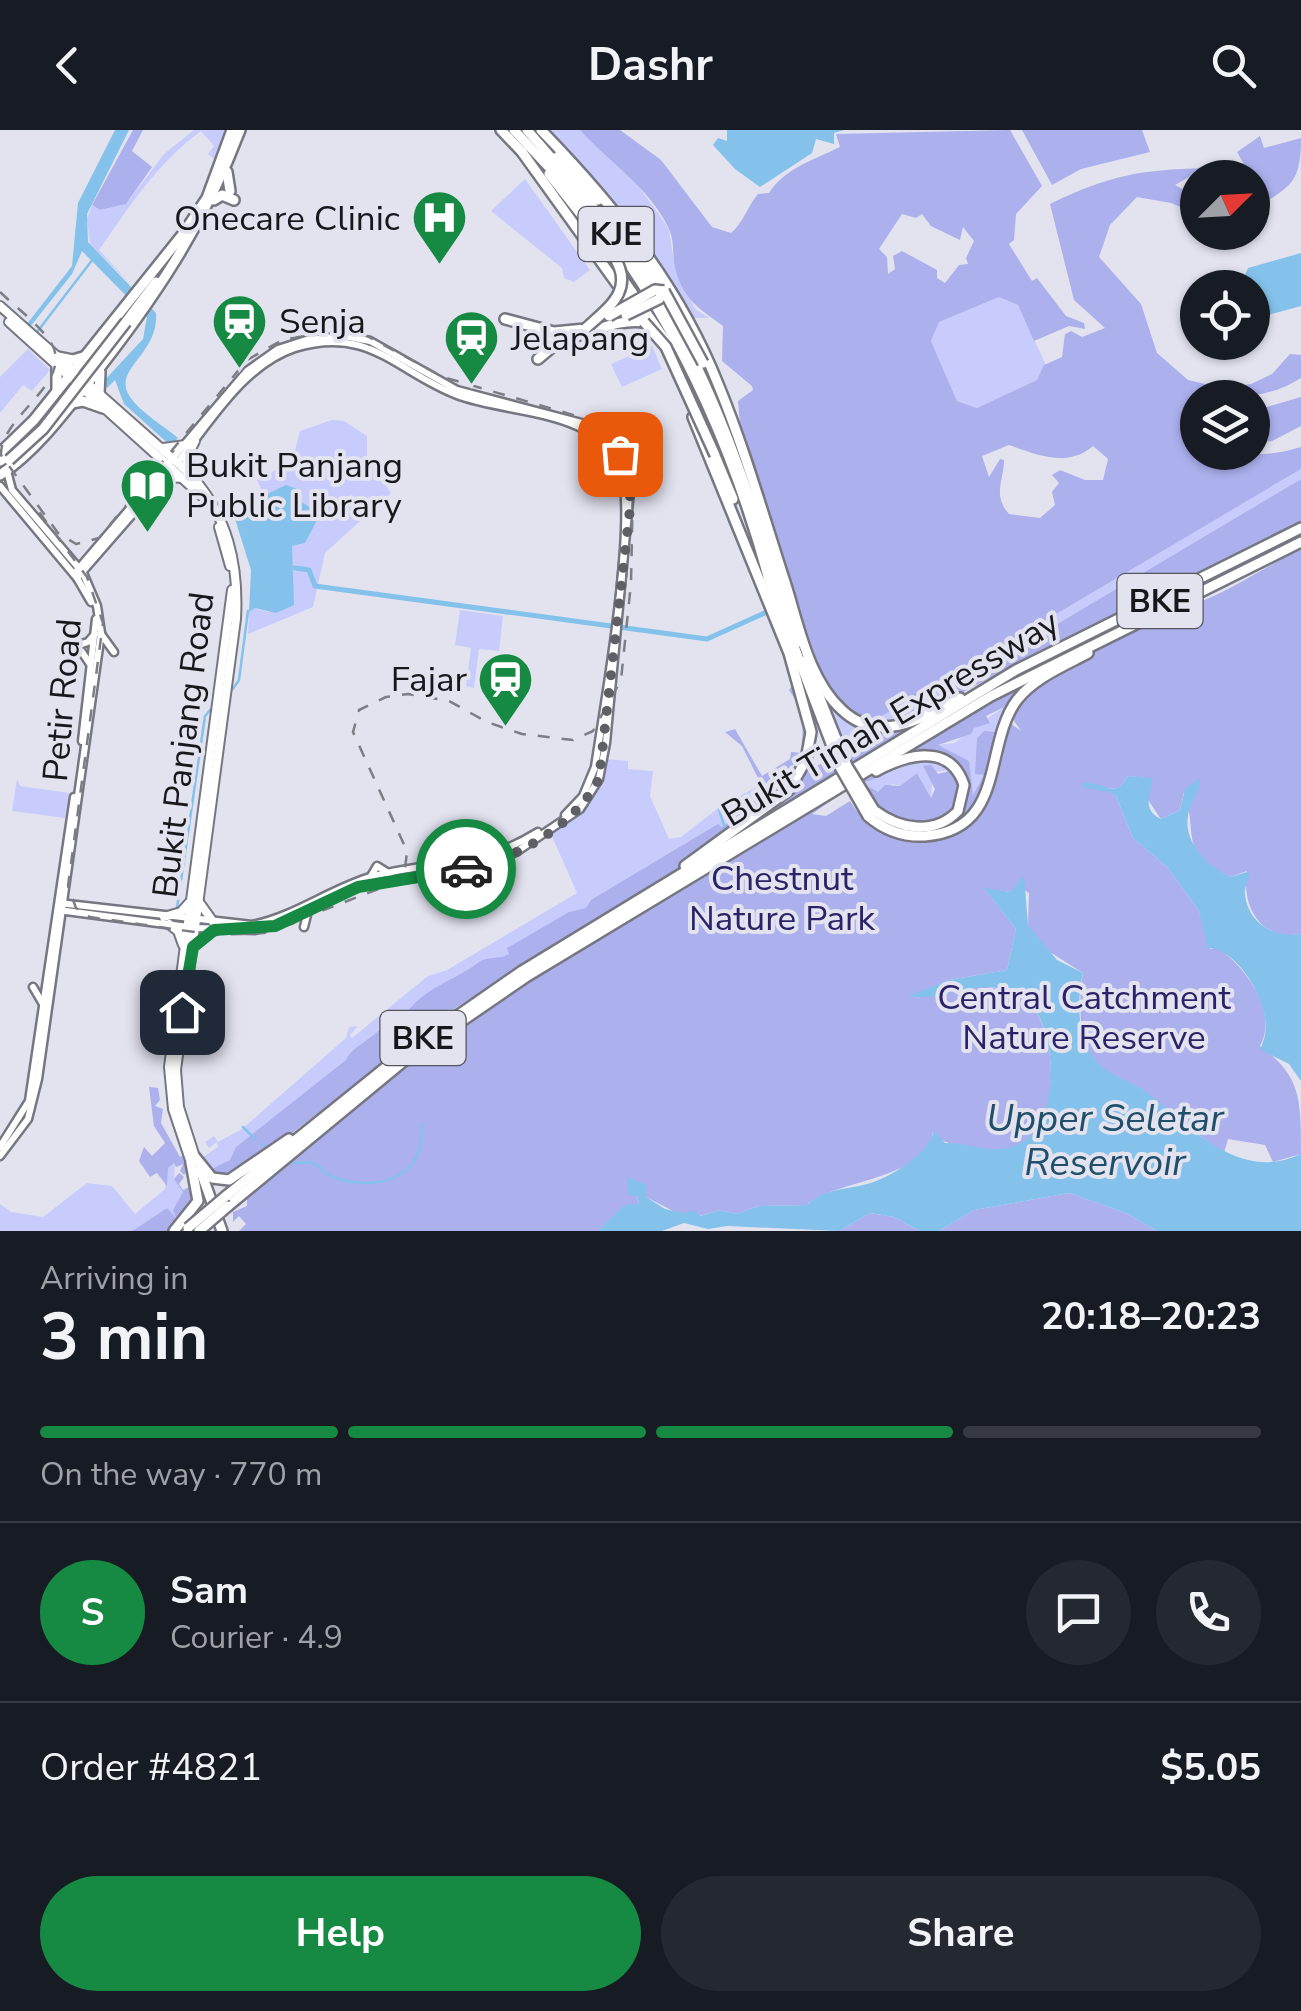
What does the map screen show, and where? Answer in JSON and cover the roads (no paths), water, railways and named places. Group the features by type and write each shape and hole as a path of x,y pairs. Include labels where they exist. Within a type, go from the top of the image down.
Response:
{"highway":[{"path":"124,321 210,191 232,130"},
{"path":"2,468 70,405 142,314 212,202 240,130"},
{"path":"501,130 565,196 618,262 622,283 612,308 589,331"},
{"name":"KJE","path":"514,130 526,134 608,224 687,346 734,460 777,601"},
{"path":"541,130 607,201 665,286 718,382 818,676 841,709 873,726 910,723 1016,670"},
{"path":"526,134 565,196"},
{"path":"526,134 600,203 665,286 714,388 754,489"},
{"name":"KJE","path":"526,134 613,242 661,314 688,366 777,601"},
{"path":"522,152 588,240 672,366 720,484 777,601 805,699 810,743 793,784 660,887"},
{"path":"212,202 221,195 232,195 228,164"},
{"path":"2,468 43,428 199,224"},
{"path":"0,453 53,396 187,229"},
{"path":"588,240 637,295 670,347 852,778 871,813 892,831 914,836 947,831 966,820 986,794 1016,702 1051,673 1128,628"},
{"path":"538,360 560,342 659,298 665,286"},
{"path":"589,331 665,286"},
{"path":"665,286 687,346"},
{"path":"626,315 644,322 666,347 715,455"},
{"path":"505,319 554,332 644,322"},
{"path":"535,339 560,342"},
{"path":"53,396 57,362 85,356"},
{"path":"99,394 97,382 103,365"},
{"path":"688,366 720,484"},
{"path":"714,388 734,460"},
{"path":"53,396 70,405"},
{"path":"70,405 83,401 103,408"},
{"name":"Bukit Timah Expressway","path":"308,1132 441,1025 1016,670 1301,528"},
{"path":"747,535 768,580"},
{"name":"Bukit Timah Expressway","path":"191,1230 230,1203 270,1162 308,1132 504,991 991,696 1301,542"},
{"path":"846,784 920,755 943,758 962,776 962,802 954,816 940,824 909,826 871,813"},
{"path":"193,1160 219,1231"},
{"path":"204,1186 270,1162"},
{"path":"174,1231 196,1207 204,1186"},
{"path":"207,1231 230,1203"}],"main road":[{"path":"0,309 86,386"},
{"path":"61,906 214,927 265,928 358,887 502,859 585,802 601,772 631,488 616,446 583,422 457,390 411,361 374,346 328,342 284,353 251,375 78,573"},
{"path":"374,346 455,394 574,425 607,446 620,469 624,495 616,631"},
{"name":"Bukit Panjang Road","path":"86,386 187,476 214,516 226,548 232,588 180,1031 176,1090 193,1160"},
{"name":"Bukit Panjang Road","path":"86,386 103,408 173,463"},
{"path":"158,447 190,443"},
{"path":"165,477 187,476 190,443"},
{"path":"78,573 165,477 173,463"},
{"name":"Petir Road","path":"0,1156 33,1107 98,633 98,606 78,573 20,502 2,468"},
{"name":"Petir Road","path":"0,486 20,502"},
{"path":"61,552 77,558 92,554"},
{"path":"73,647 98,633 110,654 94,664 82,652"},
{"path":"166,921 189,948 214,927 272,921 370,877 377,866 390,874 449,869"},
{"path":"166,921 195,901 214,927"},
{"name":"Petir Road","path":"44,1023 48,974 61,906"},
{"path":"304,927 309,910"},
{"name":"Bukit Panjang Road","path":"189,948 169,1067 174,1109 193,1160"},
{"path":"44,1005 33,985 48,974"},
{"path":"180,1031 198,1016 184,998"}],"water":[{"path":"115,130 129,130 87,214 88,242 156,313 151,340 126,378 126,387 140,408 178,438 171,446 124,404 115,380 107,388 102,383 143,339 147,317 82,251 72,274 30,327 27,324 72,266 78,203"},
{"path":"727,130 844,130 834,133 834,144 816,139 812,153 760,187 735,169 713,145 718,138 727,141"},
{"path":"1301,253 1301,306 1270,314 1270,270 1248,268"},
{"path":"286,485 297,489 299,501 310,507 317,520 305,543 292,546 294,605 276,613 255,608 249,612 251,570 235,519 250,512 249,503"},
{"name":"Upper Seletar Reservoir","path":"1128,776 1152,778 1149,805 1161,819 1180,810 1185,789 1200,778 1188,819 1188,830 1197,850 1212,866 1231,877 1250,871 1245,892 1247,905 1264,927 1282,934 1301,934 1301,1081 1289,1064 1261,1050 1266,1023 1251,981 1231,958 1208,948 1199,911 1168,868 1133,838 1116,796 1105,789 1119,788"},
{"name":"Upper Seletar Reservoir","path":"1024,875 1028,925 1057,960 1083,973 1081,1026 1092,1055 1111,1073 1148,1093 1199,1135 1237,1157 1257,1162 1301,1154 1301,1231 1157,1231 1126,1213 1069,1193 974,1210 939,1231 920,1231 894,1217 870,1213 839,1231 727,1226 708,1229 684,1223 662,1231 598,1231 623,1206 639,1203 637,1196 628,1195 627,1177 646,1185 646,1197 665,1209 684,1213 694,1210 700,1216 720,1210 736,1214 759,1206 807,1205 827,1193 876,1181 916,1156 934,1131 945,1143 990,1149 1009,1148 1034,1132 1044,1115 1051,1070 1043,1025 1033,1007 1021,996 990,987 908,996 949,980 1007,970 1016,929 984,888 1011,892"}],"waterway":[{"path":"37,332 93,259"},
{"path":"729,521 767,612"},
{"path":"295,568 309,570 315,586 707,639 767,612"},
{"path":"232,690 239,680 248,611"},
{"path":"177,908 205,716 211,709"},
{"path":"1085,785 1105,789"},
{"path":"719,809 724,826"},
{"path":"289,1162 313,1163 332,1177 349,1181 381,1182 407,1169 416,1158 422,1124"},
{"path":"243,1127 256,1140"},
{"path":"261,1144 270,1149"}],"railway":[{"path":"0,292 45,334 56,356 46,385 12,426 1,455 58,533 76,544 99,538 247,360 284,339 336,332 367,336 443,377 577,416 609,435 624,455 633,484 631,583 621,680 593,731 573,740 522,734 487,722 449,701 408,694 386,697 359,710 353,732 407,851 405,870 389,885 264,933 215,935 90,917 76,908 68,886 103,623 87,577 36,508"}],"place":[{"name":"Onecare Clinic","path":"439,267"},
{"name":"Senja","path":"240,370"},
{"name":"Jelapang","path":"472,387"},
{"name":"Bukit Panjang Public Library","path":"147,534"},
{"name":"Fajar","path":"506,728"}],"park label":[{"name":"Chestnut Nature Park","path":"782,898"},
{"name":"Central Catchment Nature Reserve","path":"1084,1017"}]}
